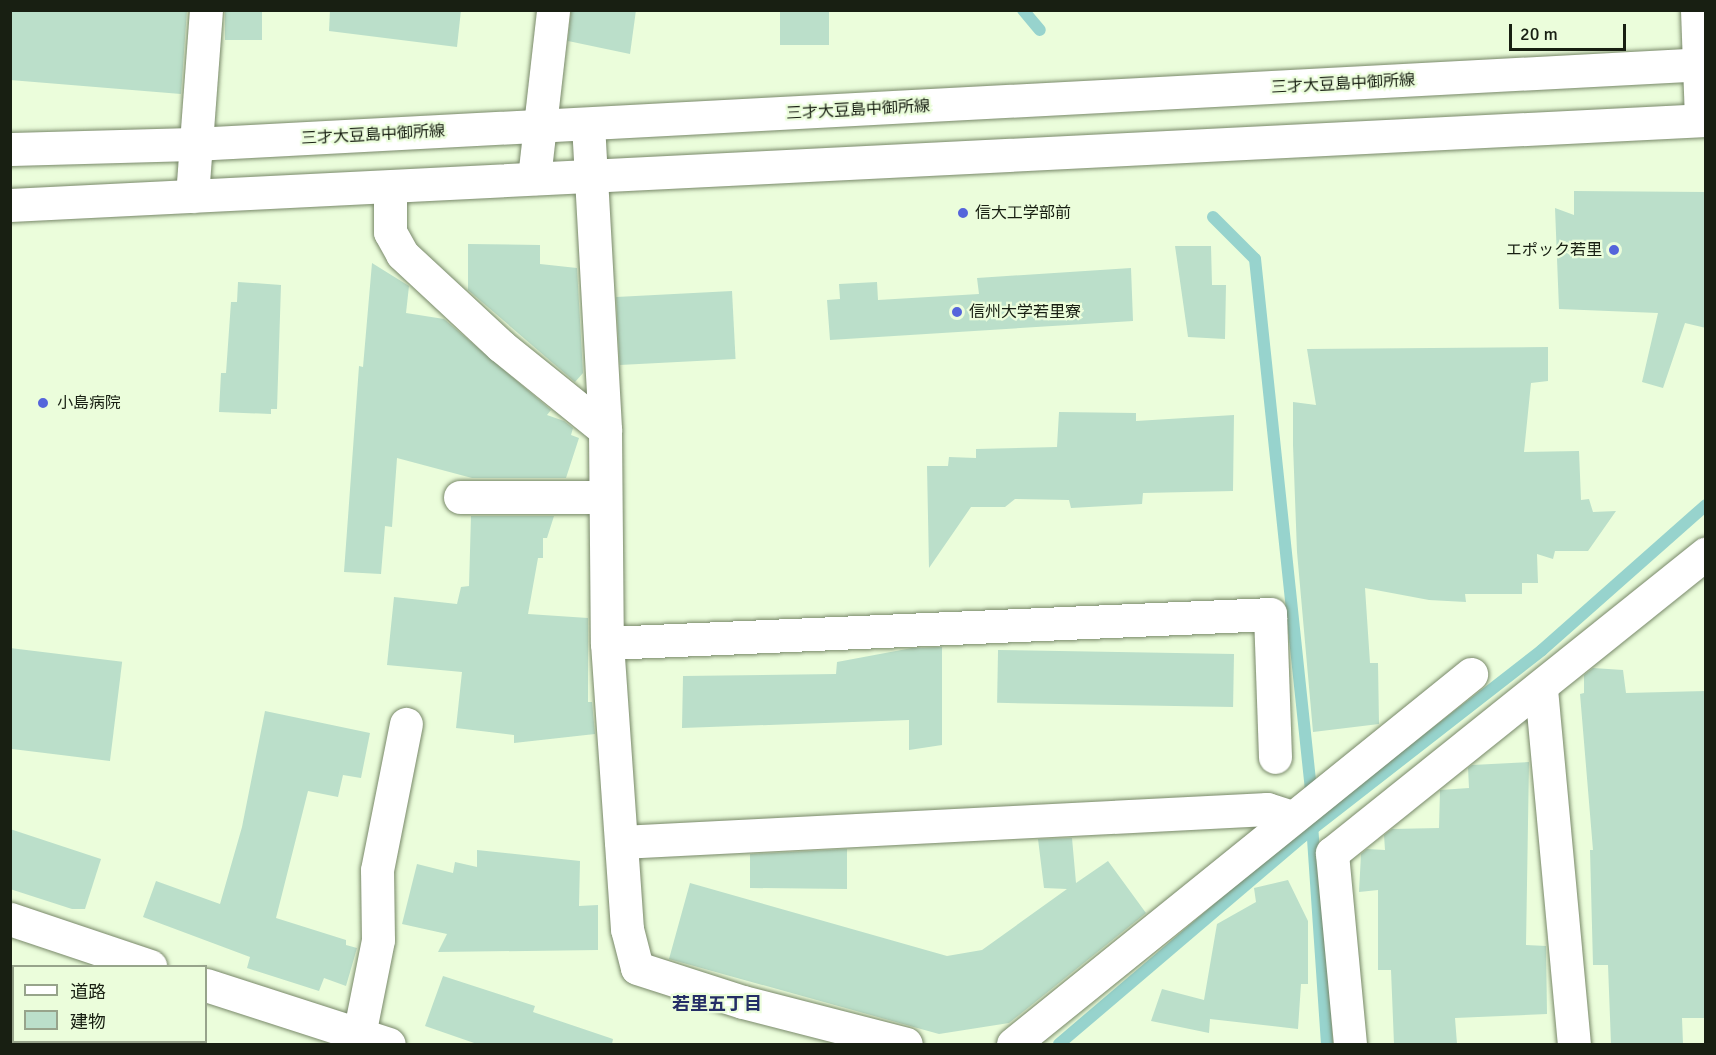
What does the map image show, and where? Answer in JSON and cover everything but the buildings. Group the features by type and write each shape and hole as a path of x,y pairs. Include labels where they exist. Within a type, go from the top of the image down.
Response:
{"street":[{"path":"192,196 194,144 206,10"},
{"path":"534,178 553,10"},
{"path":"10,205 390,187 590,174 1703,120 1702,64 1697,10"},
{"name":"三才大豆島中御所線","path":"10,149 194,144 1702,64"},
{"path":"588,124 605,430 607,643 627,929 637,968 743,1002 906,1044"},
{"path":"390,187 390,232 402,254 501,345 605,430"},
{"path":"460,496 605,496"},
{"path":"1350,1044 1332,853 1540,689 1706,553"},
{"path":"607,643 1270,614 1275,757"},
{"path":"1013,1044 1471,674"},
{"path":"1540,689 1574,1044"},
{"path":"207,985 374,1040 378,940 377,870 405,724"},
{"path":"621,842 1267,809 1292,817"},
{"path":"10,919 147,965"}],"waterway":[{"path":"1023,10 1040,30"},
{"path":"1213,217 1255,259 1311,790"},
{"path":"1059,1044 1302,837 1542,650 1706,505"},
{"path":"1312,824 1327,1044"}],"place":[{"name":"信大工学部前","path":"963,213"},
{"name":"エポック若里","path":"1614,250"},
{"name":"信州大学若里寮","path":"957,312"},
{"name":"小島病院","path":"43,403"}],"district":[{"name":"若里五丁目","path":"717,1004"}]}
